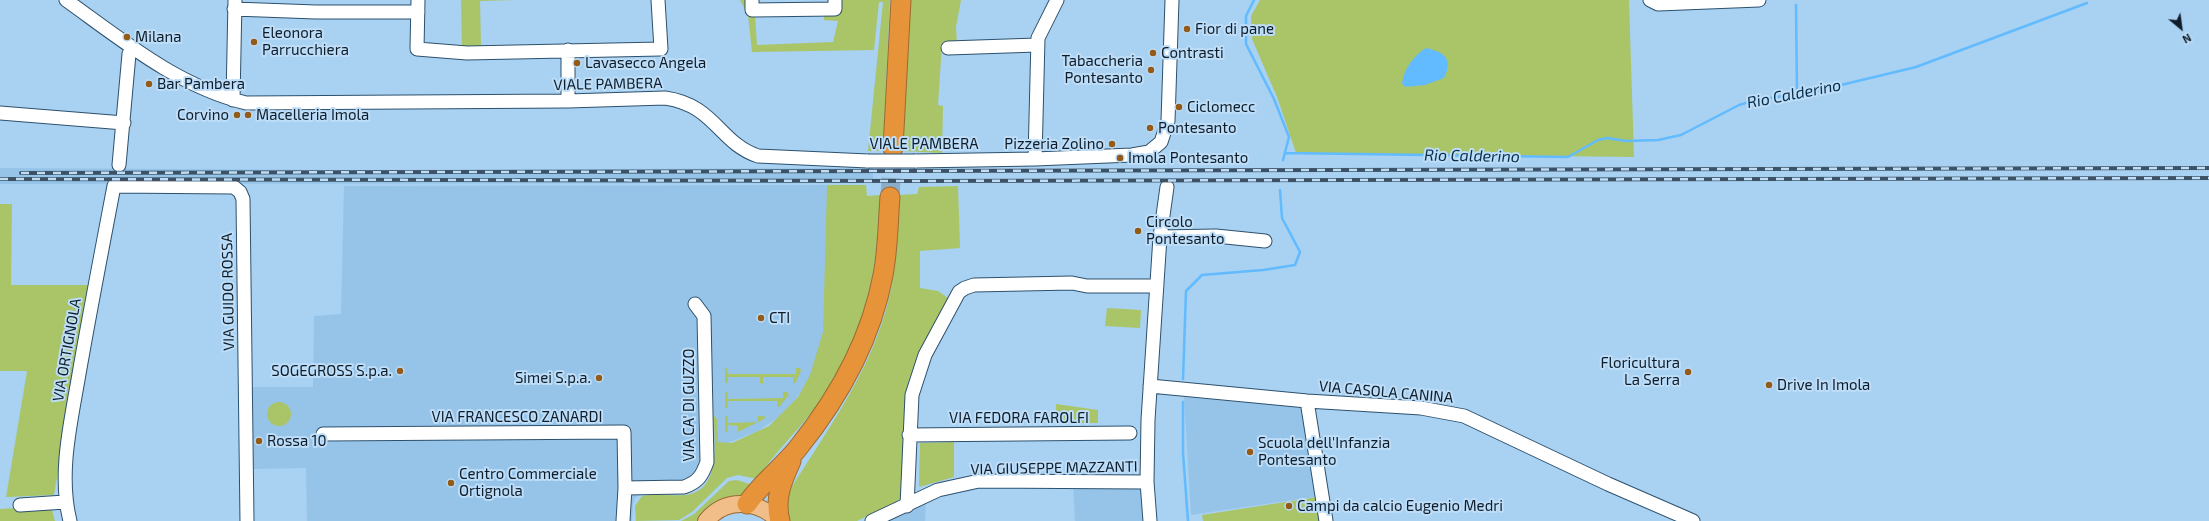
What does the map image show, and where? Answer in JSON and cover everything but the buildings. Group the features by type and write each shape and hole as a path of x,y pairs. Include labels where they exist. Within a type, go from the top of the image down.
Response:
{"highway":[{"path":"893,148 901,0"},
{"path":"747,504 797,449 819,419 857,359 872,318 883,275 890,196"},
{"path":"780,521 777,501 781,482 797,449"}],"main road":[{"path":"706,521 725,507 747,504 760,507 780,521"}],"street":[{"name":"VIALE PAMBERA","path":"67,0 132,48 163,68 233,100 246,103 286,104 568,101 666,98 678,100 703,112 737,145 758,156 868,161 915,161 1035,160 1149,152 1157,146 1165,133 1168,120 1172,0"},
{"path":"233,100 234,4 418,6 418,49 467,52 661,49 658,0"},
{"path":"752,0 752,10 760,10 835,9 835,0"},
{"path":"1035,160 1038,38 1044,22 1057,0"},
{"path":"1650,0 1658,4 1759,0"},
{"path":"948,48 1037,46"},
{"path":"119,165 124,123 129,54 132,48"},
{"path":"568,50 568,101"},
{"path":"0,113 124,123"},
{"name":"VIA ORTIGNOLA","path":"70,521 66,502 67,448 89,316 114,186"},
{"name":"VIA GUIDO ROSSA","path":"114,186 234,187 240,192 243,199 247,521"},
{"path":"1150,521 1147,482 1150,386 1160,237 1166,187"},
{"path":"1160,237 1216,236 1265,241"},
{"path":"907,506 912,395 926,355 959,292 965,288 974,286 1072,282 1087,286 1157,286"},
{"name":"VIA CA' DI GUZZO","path":"625,488 684,487 699,479 706,467 704,316 695,304"},
{"name":"VIA CASOLA CANINA","path":"1150,386 1308,401 1421,408 1464,416 1608,484 1692,521"},
{"path":"1308,401 1326,521"},
{"name":"VIA FRANCESCO ZANARDI","path":"322,434 624,432 625,488 623,521"},
{"name":"VIA FEDORA FAROLFI","path":"909,435 1130,433"},
{"name":"VIA GIUSEPPE MAZZANTI","path":"872,521 907,506 938,490 979,481 1147,482"},
{"path":"20,505 66,502"}],"shaded area":[{"path":"0,168 349,170 873,168 873,183 0,184"},
{"path":"827,185 830,332 807,384 786,412 758,431 713,449 709,475 699,487 687,492 640,494 635,498 632,521 307,521 306,468 252,469 254,450 251,437 250,387 313,387 314,316 341,314 344,186"},
{"name":"Scuola dell'Infanzia Pontesanto","path":"1184,397 1304,408 1320,496 1191,515"},
{"path":"1073,481 1150,484 1152,521 1075,521"},
{"path":"926,497 925,521 877,521"}],"green space":[{"path":"461,0 516,0 480,1 481,46 462,46"},
{"path":"740,0 748,0 749,16 755,15 757,45 833,42 838,21 824,20 824,15 839,14 840,0 890,0 883,151 868,151 883,2 879,2 874,50 752,52 748,15"},
{"path":"911,0 961,0 956,27 957,44 942,44 938,105 943,106 942,153 900,151"},
{"path":"1260,0 1629,0 1634,157 1296,153 1277,97 1252,39 1251,16"},
{"path":"827,185 866,185 867,196 880,195 876,249 866,302 859,328 849,353 837,376 822,399 772,458 757,479 738,475 727,478 692,512 679,520 636,521 635,506 642,496 685,495 697,492 705,485 710,475 715,451 714,416 717,419 718,442 732,443 769,426 798,397 810,375 823,332"},
{"path":"958,186 960,248 920,251 920,288 938,291 948,298 909,379 905,405 901,498 896,502 857,521 790,521 787,513 787,506 790,490 836,417 865,366 886,312 892,283 898,195 917,194 919,187"},
{"path":"0,204 12,204 11,285 89,285 54,495 6,497 27,371 0,371"},
{"path":"1107,308 1141,310 1140,328 1105,326"},
{"path":"725,368 727,368 728,374 796,374 796,368 800,368 801,371 796,382 793,384 793,377 763,377 763,384 760,383 760,377 728,377 728,383 725,383"},
{"path":"725,392 728,392 728,399 783,398 783,392 787,392 789,395 779,407 777,407 777,401 728,401 728,408 725,408"},
{"path":"279,402 288,405 291,414 288,423 279,426 270,423 267,414 270,405"},
{"path":"1056,404 1098,410 1098,423 1056,423"},
{"path":"725,416 728,416 728,423 757,422 758,416 764,416 766,418 738,432 738,426 728,425 728,432 725,432"},
{"path":"954,442 954,477 919,487 920,443"},
{"path":"737,480 753,485 743,495 702,514 697,521 681,521 694,514 729,481"},
{"name":"Campi da calcio Eugenio Medri","path":"1317,497 1321,521 1203,521 1202,515"},
{"path":"51,506 55,521 0,521 0,509"}],"water":[{"path":"1426,48 1438,52 1446,57 1448,66 1444,78 1425,85 1405,87 1402,83 1407,68 1417,54"}],"waterway":[{"path":"1254,0 1246,16 1246,44 1274,99 1289,137 1283,160"},
{"name":"Rio Calderino","path":"1285,153 1568,157 1598,140 1607,138 1626,141 1658,140 1681,135 1739,105 1756,100 1812,92 1916,67 2087,3"},
{"path":"1796,5 1797,94"},
{"path":"1183,379 1186,291 1202,275 1263,270 1295,265 1300,252 1282,218 1280,190"},
{"path":"1183,402 1183,453 1188,521"}],"tunnel":[{"path":"890,197 893,148"}],"railway":[{"path":"21,173 2209,168"},
{"path":"0,179 916,181 2209,178"}],"place":[{"name":"Fior di pane","path":"1187,29"},
{"name":"Milana","path":"127,37"},
{"name":"Eleonora Parrucchiera","path":"254,42"},
{"name":"Contrasti","path":"1153,53"},
{"name":"Lavasecco Angela","path":"577,63"},
{"name":"Tabaccheria Pontesanto","path":"1151,70"},
{"name":"Bar Pambera","path":"149,84"},
{"name":"Ciclomecc","path":"1179,107"},
{"name":"Corvino","path":"237,115"},
{"name":"Macelleria Imola","path":"248,115"},
{"name":"Pontesanto","path":"1150,128"},
{"name":"Pizzeria Zolino","path":"1112,144"},
{"name":"Imola Pontesanto","path":"1120,158"},
{"name":"Circolo Pontesanto","path":"1138,231"},
{"name":"CTI","path":"761,318"},
{"name":"SOGEGROSS S.p.a.","path":"400,371"},
{"name":"Floricultura La Serra","path":"1688,372"},
{"name":"Simei S.p.a.","path":"599,378"},
{"name":"Drive In Imola","path":"1769,385"},
{"name":"Rossa 10","path":"259,441"},
{"name":"Scuola dell'Infanzia Pontesanto","path":"1250,452"},
{"name":"Centro Commerciale Ortignola","path":"451,483"},
{"name":"Campi da calcio Eugenio Medri","path":"1289,506"}]}
